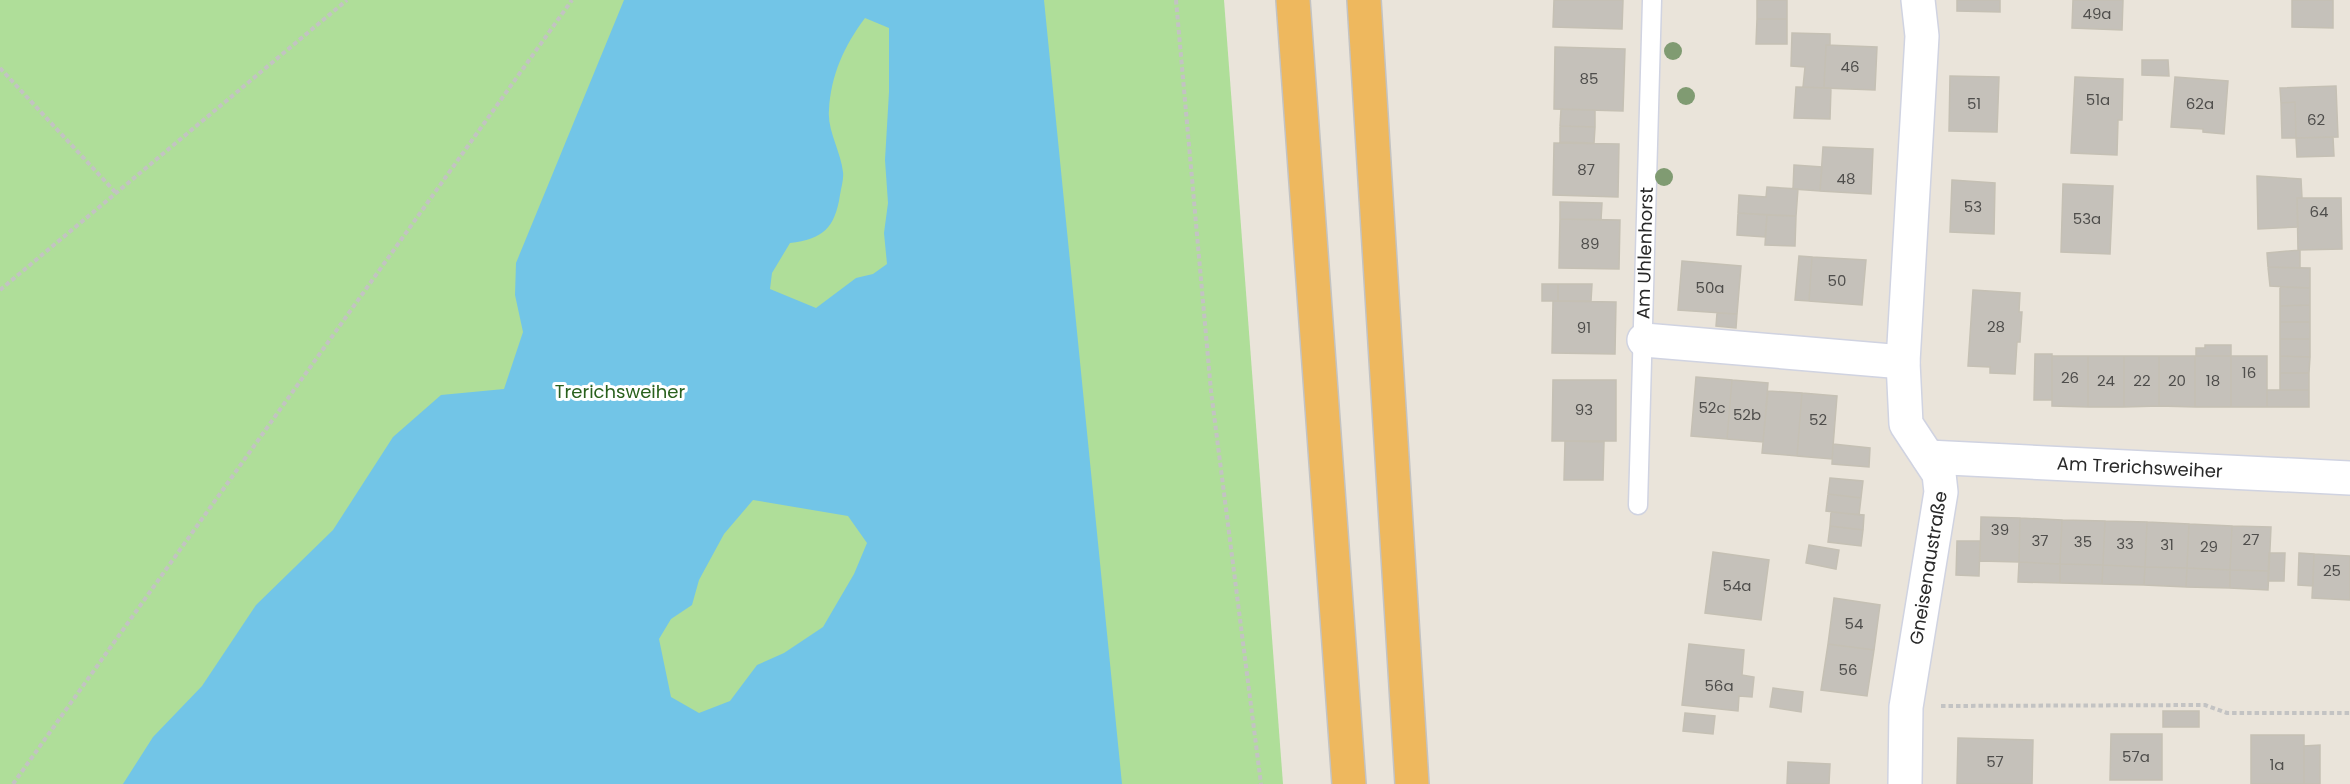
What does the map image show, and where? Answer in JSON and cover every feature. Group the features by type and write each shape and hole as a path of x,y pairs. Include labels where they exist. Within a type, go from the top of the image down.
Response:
{"highway":[{"path":"1293,0 1349,784"},
{"path":"1364,0 1412,784"}],"street":[{"name":"Gneisenaustraße","path":"1905,784 1906,706 1941,492 1939,474 1906,424 1903,362 1922,36 1918,0"},
{"path":"1644,340 1903,362"},
{"name":"Am Trerichsweiher","path":"1928,457 2350,478"}],"lane":[{"name":"Am Uhlenhorst","path":"1638,505 1652,0"}],"path":[{"path":"0,290 347,0"},
{"path":"13,784 572,0"},
{"path":"1176,0 1211,391 1261,784"},
{"path":"0,68 116,193"},
{"path":"1906,706 2205,705 2227,713 2350,713"}],"green space":[{"name":"Trerichsweiher","path":"0,0 1224,0 1283,784 0,784"}],"water":[{"name":"Trerichsweiher","path":"624,0 1044,0 1122,784 123,784 153,737 202,686 256,605 333,530 393,437 441,395 504,389 523,332 515,295 516,263","holes":["865,18 889,28 889,92 885,160 888,203 884,233 887,264 873,274 856,278 816,308 770,289 772,273 790,243 819,235 831,224 835,216 843,175 842,164 830,125 830,97 840,61","753,500 848,516 867,543 854,574 823,627 784,653 757,665 730,701 699,713 671,697 659,639 671,619 692,605 699,580 724,534"]}],"building":[{"path":"1554,0 1623,0 1622,29 1553,27"},
{"path":"1757,0 1787,0 1787,19 1757,19"},
{"path":"1957,0 2000,0 2000,12 1957,11"},
{"path":"2073,0 2123,0 2122,30 2072,28"},
{"path":"2292,0 2333,0 2333,28 2292,27"},
{"path":"1757,19 1787,19 1787,44 1756,44"},
{"path":"1792,33 1830,34 1830,45 1826,45 1824,88 1803,87 1805,67 1791,66"},
{"path":"1826,45 1877,47 1875,90 1824,88"},
{"path":"1555,47 1625,49 1623,111 1554,109"},
{"path":"2142,60 2168,60 2169,76 2142,75"},
{"path":"1950,76 1999,77 1997,132 1949,131"},
{"path":"2075,77 2123,79 2122,120 2118,120 2117,155 2071,153"},
{"path":"2175,77 2228,81 2224,134 2203,132 2203,129 2171,127"},
{"path":"2336,86 2338,137 2296,138 2295,102 2281,103 2280,88"},
{"path":"1796,87 1831,88 1830,119 1794,118"},
{"path":"2295,102 2296,138 2282,138 2281,103"},
{"path":"1561,109 1595,110 1595,127 1560,126"},
{"path":"1560,126 1595,127 1594,143 1560,142"},
{"path":"2333,137 2334,156 2297,157 2296,138"},
{"path":"1554,143 1619,144 1618,197 1553,195"},
{"path":"1823,147 1873,149 1871,194 1820,191"},
{"path":"1794,165 1822,167 1820,191 1793,189"},
{"path":"2257,176 2301,179 2302,198 2297,198 2298,227 2258,229"},
{"path":"1952,180 1995,183 1994,234 1950,232"},
{"path":"2063,184 2113,186 2110,254 2061,252"},
{"path":"1767,187 1798,189 1796,216 1738,213 1739,195 1766,197"},
{"path":"2297,198 2341,198 2342,249 2298,250"},
{"path":"1560,202 1602,203 1601,220 1560,219"},
{"path":"1738,213 1767,215 1765,237 1737,235"},
{"path":"1767,215 1796,216 1795,246 1765,245"},
{"path":"1560,219 1620,220 1619,269 1559,268"},
{"path":"2300,250 2300,268 2268,267 2267,253"},
{"path":"1799,256 1812,257 1809,301 1795,300"},
{"path":"1812,257 1866,260 1862,305 1809,301"},
{"path":"1682,261 1741,266 1737,314 1678,310"},
{"path":"2268,267 2310,268 2310,288 2270,286"},
{"path":"1542,284 1558,284 1558,301 1542,301"},
{"path":"1558,284 1592,284 1591,301 1558,301"},
{"path":"2280,287 2310,288 2310,305 2280,306"},
{"path":"1973,290 2020,293 2019,312 2022,312 2015,374 1990,373 1990,367 1968,366"},
{"path":"1553,301 1616,302 1615,354 1552,353"},
{"path":"2310,305 2310,322 2280,322 2280,306"},
{"path":"1717,313 1737,314 1736,328 1716,326"},
{"path":"2280,322 2310,322 2310,339 2280,339"},
{"path":"2280,339 2310,339 2310,357 2280,356"},
{"path":"2205,345 2231,345 2231,356 2196,356 2196,348 2205,348"},
{"path":"2035,354 2052,354 2052,400 2034,400"},
{"path":"2052,356 2088,356 2088,407 2052,406"},
{"path":"2088,356 2124,356 2124,407 2088,407"},
{"path":"2124,356 2159,356 2159,406 2124,407"},
{"path":"2159,356 2195,356 2195,407 2159,406"},
{"path":"2195,356 2231,356 2231,407 2195,407"},
{"path":"2231,356 2267,356 2267,407 2231,407"},
{"path":"2280,356 2310,357 2309,373 2280,373"},
{"path":"2280,373 2309,373 2309,390 2280,390"},
{"path":"1696,377 1732,380 1727,439 1691,436"},
{"path":"1553,380 1616,380 1616,441 1552,441"},
{"path":"1732,380 1768,383 1763,442 1727,439"},
{"path":"2267,390 2309,390 2309,407 2267,407"},
{"path":"1768,391 1802,393 1797,456 1762,453"},
{"path":"1802,393 1837,396 1832,459 1797,456"},
{"path":"1565,441 1604,442 1603,480 1564,480"},
{"path":"1833,444 1870,448 1869,467 1832,464"},
{"path":"1830,478 1863,481 1861,498 1828,494"},
{"path":"1828,494 1861,498 1859,515 1826,511"},
{"path":"1831,512 1864,515 1863,530 1830,526"},
{"path":"1981,517 2020,518 2019,562 1980,561"},
{"path":"2020,518 2062,520 2060,564 2019,562"},
{"path":"2062,520 2105,521 2103,565 2060,564"},
{"path":"2105,521 2147,522 2145,567 2103,565"},
{"path":"2147,522 2189,524 2187,568 2145,567"},
{"path":"2189,524 2232,526 2230,570 2187,568"},
{"path":"1830,526 1863,530 1861,546 1828,542"},
{"path":"2232,526 2271,527 2269,571 2230,570"},
{"path":"1957,541 1980,541 1979,576 1956,575"},
{"path":"1809,545 1839,550 1836,569 1806,563"},
{"path":"1713,552 1769,560 1761,620 1705,613"},
{"path":"2269,553 2285,553 2284,581 2268,581"},
{"path":"2299,553 2314,554 2313,586 2298,585"},
{"path":"2314,554 2350,556 2350,600 2312,598"},
{"path":"2019,562 2060,564 2060,583 2018,582"},
{"path":"2060,564 2103,565 2102,584 2060,583"},
{"path":"2103,565 2145,567 2144,585 2102,584"},
{"path":"2145,567 2187,568 2186,587 2144,585"},
{"path":"2187,568 2230,570 2230,588 2186,587"},
{"path":"2230,570 2269,571 2268,590 2230,588"},
{"path":"1834,598 1880,605 1874,650 1828,644"},
{"path":"1689,644 1744,650 1742,675 1754,677 1752,697 1739,696 1738,711 1682,705"},
{"path":"1828,644 1874,650 1867,696 1821,690"},
{"path":"1773,688 1803,692 1801,712 1770,707"},
{"path":"2163,711 2199,711 2199,727 2163,727"},
{"path":"1685,713 1715,716 1713,734 1683,731"},
{"path":"2111,734 2162,734 2162,780 2110,780"},
{"path":"2251,735 2304,735 2304,784 2251,784"},
{"path":"1958,738 2033,740 2032,784 1957,784"},
{"path":"2320,745 2320,784 2304,784 2304,746"},
{"path":"1788,762 1830,764 1829,784 1787,784"}]}
